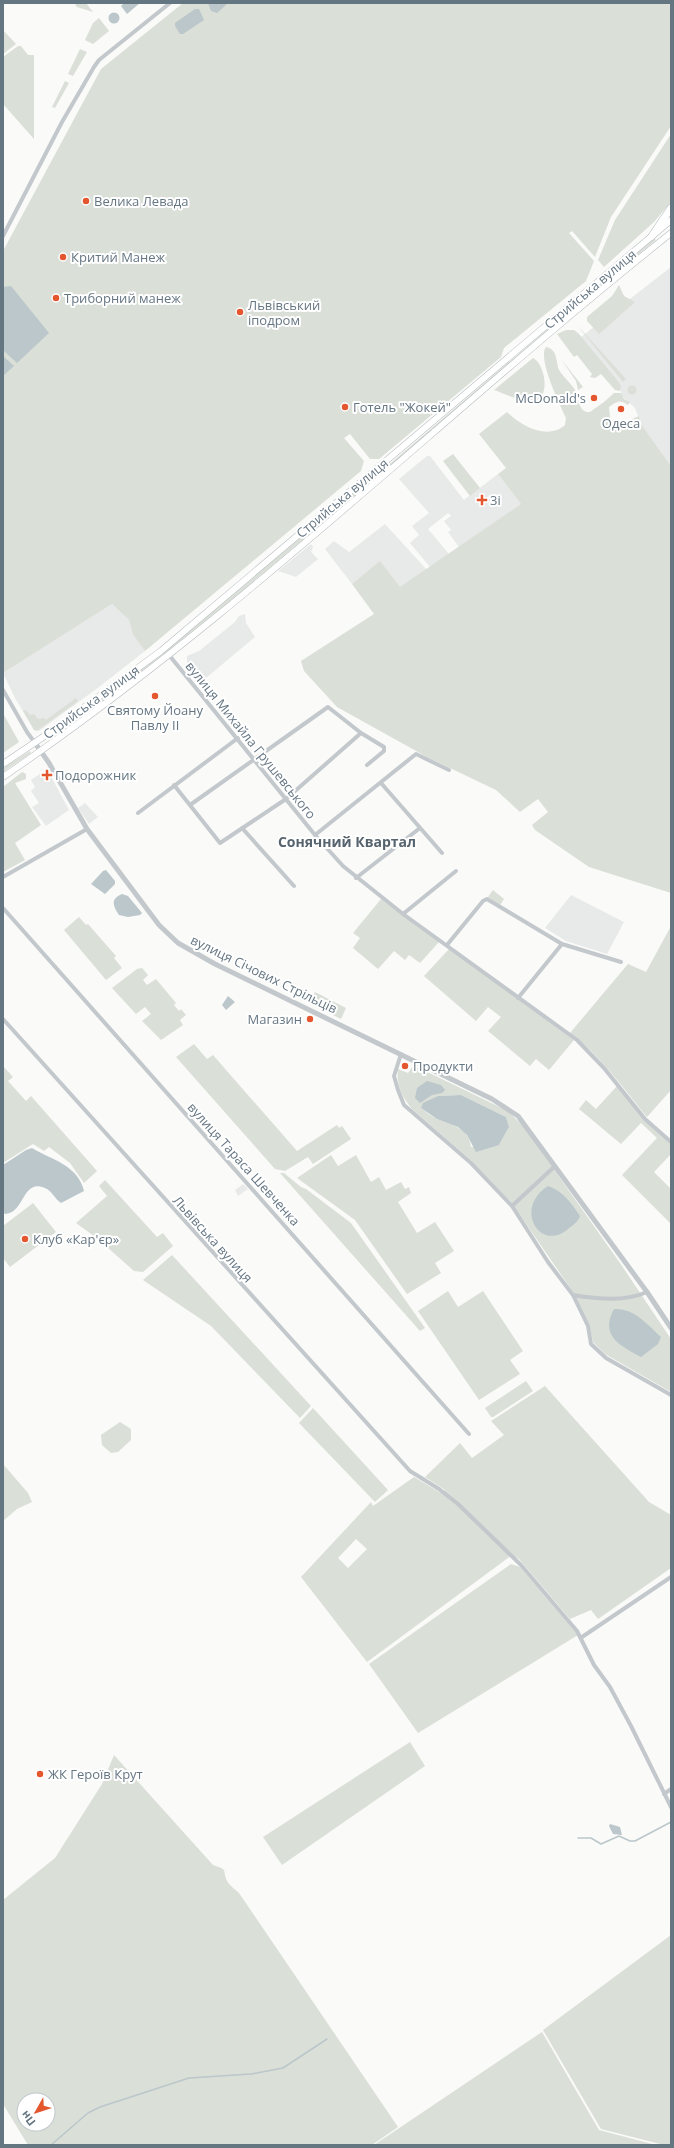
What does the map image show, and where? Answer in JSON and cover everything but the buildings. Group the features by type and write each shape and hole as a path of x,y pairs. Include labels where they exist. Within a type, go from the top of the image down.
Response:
{"highway":[{"path":"652,236 671,208"}],"main road":[{"name":"Стрийська вулиця","path":"3,764 35,743 161,651 671,220"},
{"name":"Стрийська вулиця","path":"3,777 41,751 169,655 422,444 570,317 671,233"},
{"path":"564,310 570,317"}],"street":[{"path":"3,236 62,122 99,60 170,3"},
{"name":"вулиця Михайла Грушевського","path":"169,655 238,738 315,835 356,878 403,914 577,1040 604,1068 645,1119 671,1142"},
{"path":"3,690 26,732 35,743"},
{"path":"190,806 328,707 361,733 385,749 367,765"},
{"path":"174,785 220,843 286,800 361,733"},
{"path":"138,814 174,785 238,738"},
{"name":"вулиця Січових Стрільців","path":"35,743 87,829 159,925 178,943 215,964 401,1054 510,1109 526,1125 647,1292 671,1328"},
{"path":"315,835 416,754 449,770"},
{"path":"381,783 442,853"},
{"path":"242,828 294,886"},
{"path":"356,878 420,828"},
{"path":"3,877 87,829"},
{"path":"403,914 456,871"},
{"path":"447,945 483,901 487,899 562,944 622,962"},
{"name":"вулиця Тараса Шевченка","path":"3,908 469,1434"},
{"path":"518,998 562,944"},
{"name":"Львівська вулиця","path":"3,1019 410,1471 444,1492 521,1565 582,1637 594,1665 610,1687 671,1807"},
{"path":"401,1054 394,1076 404,1105 467,1160 512,1206 548,1262 573,1295 588,1326 592,1344 606,1358 671,1395"},
{"path":"512,1206 555,1166"},
{"path":"573,1295 592,1298 636,1297 647,1292"},
{"path":"582,1637 671,1577"},
{"path":"664,1794 671,1789"}],"shaded area":[{"path":"77,3 86,3 93,12 77,7 75,5"},
{"path":"124,3 140,3 127,14 121,6"},
{"name":"Львівський іподром","path":"183,3 671,3 671,126 611,217 595,257 572,231 569,233 594,261 586,281 504,348 501,357 379,459 370,459 350,434 344,438 364,461 361,471 145,651 133,635 129,620 112,604 3,673 3,251 101,69"},
{"path":"208,3 228,3 217,13 211,11"},
{"path":"195,9 199,9 204,20 183,34 180,34 175,26 175,23"},
{"path":"114,12 118,14 120,18 118,22 114,24 110,22 108,18 110,14"},
{"path":"99,18 109,31 93,44 85,40 93,23"},
{"path":"3,30 16,44 3,54"},
{"path":"18,46 21,46 28,55 34,55 34,139 3,104 3,57"},
{"path":"80,49 87,52 73,76 68,74"},
{"path":"65,81 69,83 55,108 52,107"},
{"path":"671,134 671,202 654,222 604,267 598,260 615,220"},
{"path":"653,238 656,240 578,304"},
{"path":"671,267 671,466 641,424 635,408 622,396 618,381 581,337"},
{"path":"619,285 624,296 635,302 599,334 587,321 587,317 612,296"},
{"path":"11,286 49,333 17,363 3,350 3,287"},
{"path":"557,321 559,321 558,323 391,466 385,468"},
{"path":"577,325 626,379 623,382"},
{"path":"566,330 574,330 579,334 618,381 621,386 620,391 615,390 601,374 595,378 590,377 592,374 577,355 574,357 557,334"},
{"path":"546,347 553,350 555,353 559,370 575,390 583,410 590,412 614,393 621,393 624,399 630,402 628,405 623,402 614,403 609,407 610,417 619,429 639,416 641,424 671,466 671,893 589,867 535,830 532,825 548,812 538,799 520,812 496,790 427,757 337,707 304,671 301,661 374,614 352,584 380,561 400,587 521,504 498,474 506,468 479,434 507,412 526,426 542,431 550,432 558,430 565,425 566,418 550,382 544,361"},
{"path":"3,356 14,366 3,376"},
{"path":"533,358 537,361 543,372 545,386 541,397 536,400 526,401 494,390"},
{"path":"561,359 583,387 578,390 576,381"},
{"path":"632,385 637,390 632,395 627,390"},
{"path":"453,454 480,488 470,496 443,461"},
{"path":"427,456 430,456 464,500 498,474 521,504 459,547 448,532 451,530 444,521 451,516 448,513 428,529 449,554 430,567 410,543 419,535 412,526 429,513 399,479"},
{"path":"373,477 376,477 167,654 54,738 52,736 165,651"},
{"path":"385,524 427,570 400,588 380,562 352,584 325,549 334,541 349,552"},
{"path":"311,544 313,547 311,552 318,559 296,577 278,571"},
{"path":"112,604 129,620 133,635 145,651 39,731 35,731 15,698 3,673"},
{"path":"245,614 246,623 255,637 200,683 187,665 187,656 199,651 235,622 239,616"},
{"path":"76,698 78,701 38,730 34,730 23,711 26,710 30,715 34,714 38,719 44,718 46,720"},
{"path":"3,713 19,742 3,753"},
{"path":"30,751 31,753 3,772 3,768"},
{"path":"47,769 69,810 46,826 32,807 39,803 31,791 35,787 31,780"},
{"path":"22,772 26,774 26,779 15,783 41,825 15,843 25,860 3,872 3,787"},
{"path":"85,803 98,817 89,824 78,808"},
{"path":"106,870 115,881 115,884 105,894 91,884 103,871"},
{"path":"493,890 504,899 500,905 488,897"},
{"path":"122,894 128,896 142,913 140,915 128,917 119,915 114,906 114,900"},
{"path":"571,895 624,922 607,954 566,941 545,928"},
{"path":"381,899 439,942 420,963 409,955 405,960 394,951 378,969 353,948 360,938 353,933"},
{"path":"79,917 86,925 88,924 116,956 114,958 122,968 106,980 64,930"},
{"path":"671,926 671,1090 647,1117 620,1083 591,1051 570,1033 628,964 646,972"},
{"path":"449,949 574,1040 549,1070 536,1059 530,1066 488,1031 501,1017 488,1007 476,1021 424,976"},
{"path":"142,968 148,975 143,980 147,985 156,979 176,1003 174,1005 179,1011 181,1009 186,1015 180,1020 183,1025 161,1040 142,1021 151,1014 145,1007 136,1014 112,988 137,969"},
{"path":"315,992 346,1008 341,1019 309,1003"},
{"path":"228,996 235,1002 226,1010 222,1005"},
{"path":"194,1044 207,1059 213,1055 297,1151 337,1125 339,1128 342,1126 351,1139 313,1164 308,1157 285,1171 275,1169 176,1057"},
{"path":"3,1066 13,1077 8,1081 26,1101 31,1096 97,1171 84,1183 70,1163 49,1147 44,1151 33,1144 3,1163"},
{"path":"415,1066 508,1111 524,1127 620,1263 671,1339 671,1392 605,1354 593,1342 590,1328 573,1292 511,1202 473,1162 412,1109 405,1100 399,1086 398,1069 408,1073 412,1067","holes":["461,1095 506,1117 509,1127 499,1145 471,1147 470,1141 463,1131 454,1125 435,1118 421,1108 438,1096"]},
{"path":"427,1081 441,1085 445,1090 442,1093 432,1095 420,1103 415,1098 417,1088"},
{"path":"617,1086 643,1119 671,1143 671,1154 654,1172 671,1189 671,1224 622,1175 657,1138 641,1123 621,1144 579,1109 586,1100 596,1109"},
{"path":"461,1095 506,1117 509,1127 499,1145 476,1152 467,1135 458,1127 437,1119 421,1108 423,1103 438,1096"},
{"path":"32,1148 70,1169 81,1182 84,1191 61,1203 50,1191 37,1186 28,1192 12,1212 5,1214 3,1212 3,1165 26,1150"},
{"path":"331,1155 338,1166 356,1155 371,1182 379,1177 386,1190 401,1182 405,1189 409,1187 411,1193 398,1202 417,1233 435,1222 454,1251 435,1263 441,1273 407,1294 355,1220 297,1178"},
{"path":"280,1173 284,1173 351,1223 425,1328 420,1331"},
{"path":"105,1180 157,1237 163,1233 173,1246 143,1272 134,1271 98,1239 76,1223 107,1196 99,1186"},
{"path":"243,1184 248,1189 238,1196 235,1190"},
{"path":"548,1186 562,1194 580,1216 573,1225 558,1235 548,1236 540,1232 534,1225 532,1216 532,1205 538,1195"},
{"name":"Клуб «Кар'єр»","path":"33,1203 56,1232 10,1267 3,1258 3,1226"},
{"path":"172,1255 311,1406 300,1418 211,1326 143,1280"},
{"path":"448,1291 458,1307 483,1291 523,1351 510,1360 520,1374 479,1400 418,1311"},
{"path":"614,1309 628,1311 640,1318 661,1337 658,1344 641,1357 626,1349 614,1339 611,1333 609,1326 610,1318"},
{"path":"526,1381 533,1391 491,1417 485,1408"},
{"path":"545,1386 649,1502 671,1515 671,1568 598,1619 591,1610 570,1619 519,1559 512,1555 367,1662 301,1577 371,1502 373,1506 414,1477 441,1493 445,1490 425,1477 460,1443 472,1458 504,1435 491,1421","holes":["356,1539 367,1549 348,1568 338,1558"]},
{"path":"313,1408 388,1490 375,1502 299,1423"},
{"path":"120,1422 131,1429 131,1440 118,1452 111,1453 102,1445 101,1435"},
{"path":"3,1464 28,1493 32,1502 17,1509 3,1521"},
{"path":"511,1564 520,1567 578,1635 418,1733 369,1664"},
{"path":"410,1742 425,1766 282,1865 263,1837"},
{"path":"114,1755 213,1865 223,1869 228,1883 239,1893 398,2127 372,2145 28,2145 20,2132 56,2132 56,2092 16,2092 16,2125 3,2104 3,1900 55,1858 102,1784"},
{"path":"610,1824 620,1827 622,1835 613,1834 609,1826"},
{"path":"671,1935 671,2145 664,2145 601,2129 543,2030"},
{"path":"542,2032 599,2130 656,2145 374,2145"}],"waterway":[{"path":"578,1838 591,1838 601,1844 619,1836 630,1841 635,1841 671,1822"},
{"path":"51,2145 88,2113 100,2107 189,2078 251,2074 283,2068 327,2039"}],"place":[{"name":"Велика Левада","path":"86,201"},
{"name":"Критий Манеж","path":"63,257"},
{"name":"Триборний манеж","path":"56,298"},
{"name":"Львівський іподром","path":"240,312"},
{"name":"McDonald's","path":"594,398"},
{"name":"Готель \"Жокей\"","path":"345,407"},
{"name":"Одеса","path":"621,409"},
{"name":"3і","path":"482,500"},
{"name":"Святому Йоану Павлу ІІ","path":"155,696"},
{"name":"Подорожник","path":"47,775"},
{"name":"Магазин","path":"310,1019"},
{"name":"Продукти","path":"405,1066"},
{"name":"Клуб «Кар'єр»","path":"25,1239"},
{"name":"ЖК Героїв Крут","path":"40,1774"}],"district":[{"name":"Сонячний Квартал","path":"347,841"}]}
